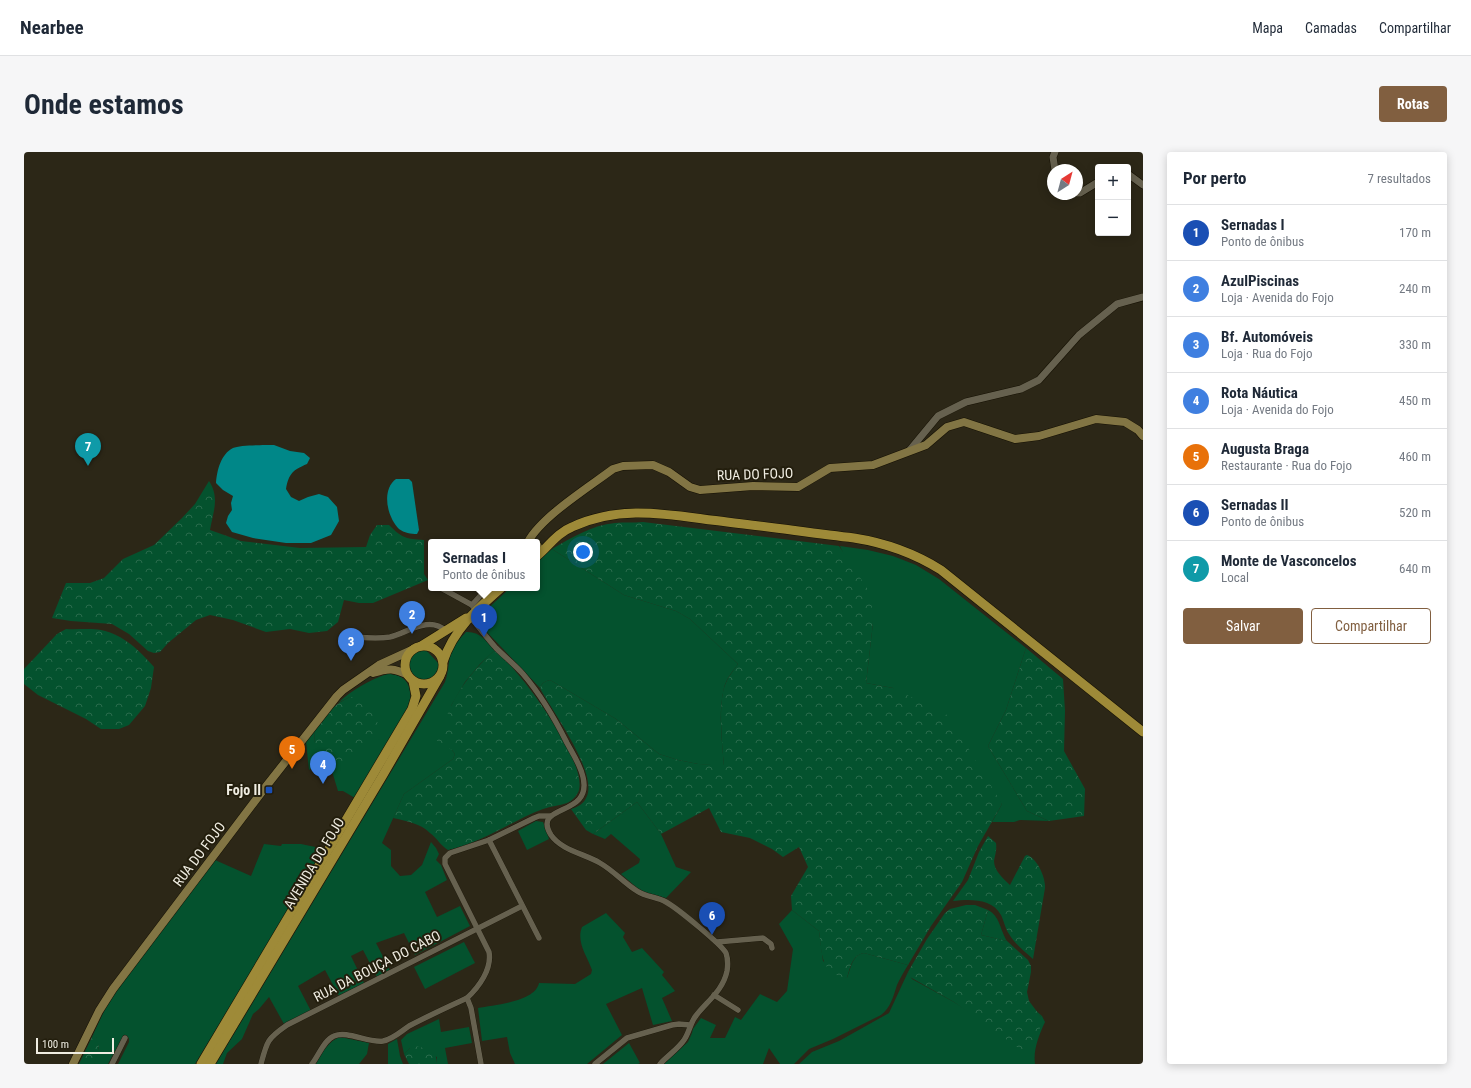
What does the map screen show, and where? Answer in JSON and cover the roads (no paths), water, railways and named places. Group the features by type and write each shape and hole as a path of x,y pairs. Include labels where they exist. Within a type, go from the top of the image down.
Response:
{"main road":[{"name":"RUA DO FOJO","path":"535,539 537,528 547,518 613,470 623,466 653,465 669,472 690,487 700,490 753,486 798,487 830,468 873,465 909,450 926,445 947,427 964,422 1015,439 1039,436 1096,419 1125,422 1138,430 1143,436"},
{"path":"540,543 557,536 570,528 600,517 630,513 659,514 751,525 854,538 883,544 918,556 952,577 1143,732"},
{"path":"540,544 568,535 599,522 615,518 637,517 855,542 893,551 918,561 943,576 1143,738"},
{"path":"418,648 446,631 497,591"},
{"name":"AVENIDA DO FOJO","path":"210,1064 440,676 444,667 443,662 449,645 472,611"},
{"name":"RUA DO FOJO","path":"73,1064 99,1011 113,989 319,717 343,690 379,665 418,648"},
{"path":"418,648 433,648 438,651 443,662"},
{"name":"AVENIDA DO FOJO","path":"201,1064 412,709 416,696 405,664 406,658 418,648"},
{"name":"RUA DO FOJO","path":"365,676 390,669 399,671 411,678"},
{"path":"411,678 419,684 431,683 440,676"}],"street":[{"path":"1054,164 1053,157 1055,152"},
{"path":"1131,176 1143,185"},
{"path":"1083,192 1095,184"},
{"path":"909,450 938,416 966,402 1021,389 1039,380 1079,335 1117,304 1143,298"},
{"path":"312,1064 327,1042 334,1036 345,1035 369,1041 380,1041 398,1034 410,1026 467,998 480,984 484,976 490,960 489,952 445,864 446,858 450,854 489,840 534,818 550,816 577,803 584,786 584,779 578,763 556,722 533,687 523,674 497,648 472,611 445,591"},
{"path":"472,611 486,591"},
{"path":"355,637 366,638 391,636 412,627 424,625 438,626 446,631"},
{"path":"550,816 548,827 550,833 557,841 609,868 638,892 668,903 717,942 726,953 728,966 724,980 714,995 696,1015 690,1024 683,1041 660,1064"},
{"path":"489,840 539,938"},
{"name":"RUA DA BOUÇA DO CABO","path":"261,1064 265,1046 269,1039 287,1026 522,906"},
{"path":"717,942 764,938 771,944 772,948"},
{"path":"714,995 738,1010"},
{"path":"467,998 471,1008 481,1064"},
{"path":"595,1064 627,1038 672,1025 690,1024"},
{"path":"112,1064 125,1038"}],"water":[{"path":"274,445 290,451 304,453 310,458 307,464 298,468 292,473 286,489 291,497 299,501 319,494 328,497 337,507 339,521 331,535 311,543 286,543 253,538 232,532 226,523 232,510 231,503 233,496 223,490 216,483 220,463 225,454 236,447"},
{"path":"396,479 409,479 412,482 419,530 417,534 408,533 399,529 391,518 387,504 387,496 391,484"}],"place":[{"name":"Monte de Vasconcelos","path":"88,466"},
{"name":"AzulPiscinas","path":"412,634"},
{"name":"Sernadas I","path":"484,637"},
{"name":"Bf. Automóveis","path":"351,661"},
{"name":"Augusta Braga","path":"292,769"},
{"name":"Rota Náutica","path":"323,784"},
{"name":"Fojo II","path":"269,790"},
{"name":"Sernadas II","path":"712,935"}]}
